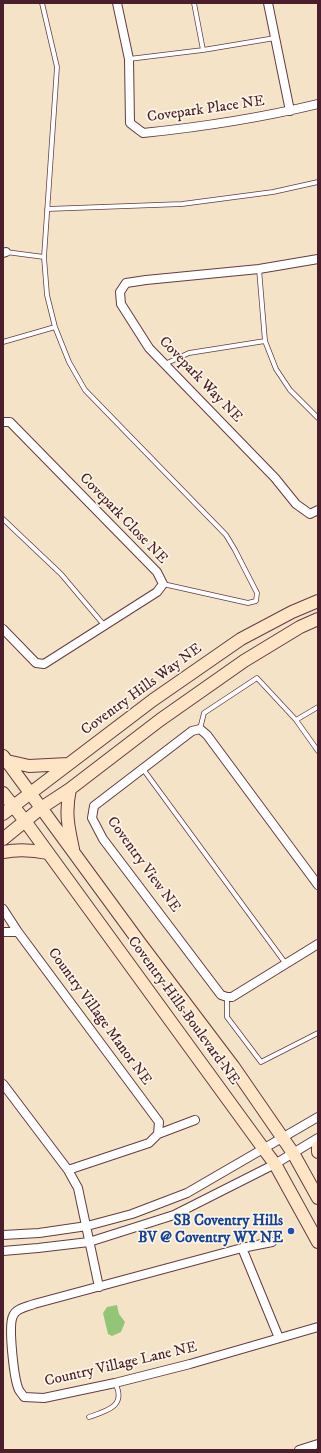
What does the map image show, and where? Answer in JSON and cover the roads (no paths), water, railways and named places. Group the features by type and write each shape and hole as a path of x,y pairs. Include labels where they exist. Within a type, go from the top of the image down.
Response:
{"street":[{"name":"Covepark Place NE","path":"117,3 129,59 130,123 143,133 209,126 290,111 318,104"},
{"path":"268,3 290,111"},
{"name":"Covepark Way NE","path":"318,259 259,269 126,283 120,292 121,304 148,348 275,478 296,504 310,514 318,510"},
{"name":"Covepark Close NE","path":"3,422 10,422 157,572 163,584 157,592 44,664 36,663 3,629"},
{"name":"Coventry Hills Way NE","path":"3,814 153,700 241,639 318,600"},
{"path":"3,839 41,808 70,789 160,720 244,661 300,627 318,619"},
{"path":"200,728 208,735 318,885"},
{"name":"Coventry View NE","path":"200,728 192,731 94,806 92,818 103,839 221,995 227,997"},
{"path":"5,759 29,766 68,764"},
{"path":"5,759 30,793"},
{"path":"70,789 66,810 67,823 74,853"},
{"path":"3,793 13,805"},
{"name":"Coventry Hills Boulevard NE","path":"30,793 233,1066 293,1153 318,1198"},
{"name":"Coventry Hills Boulevard NE","path":"13,805 275,1164 318,1242"},
{"path":"3,852 20,849 48,853"},
{"name":"Country Village Manor NE","path":"3,909 18,932 158,1122 158,1134"},
{"path":"3,932 18,932"},
{"path":"227,997 232,997 318,944"},
{"path":"3,1084 68,1170 78,1188 99,1287"},
{"path":"3,1235 39,1233 87,1226 132,1214 187,1193 318,1117"},
{"path":"68,1170 148,1143 158,1134 194,1120"},
{"path":"3,1251 89,1242 174,1215 275,1164 318,1138"},
{"path":"318,1147 318,1152"},
{"name":"Country Village Lane NE","path":"272,1242 242,1248 34,1304 16,1311 12,1316 11,1329 14,1371 19,1390 24,1397 44,1398 115,1383 190,1364 318,1327"},
{"path":"242,1248 278,1338"},
{"path":"299,1450 318,1444"}],"lane":[{"path":"42,3 57,66 44,257 47,295 55,327 68,362 85,390 226,535 257,593 256,601 248,602 163,584"},
{"path":"194,3 204,50"},
{"path":"129,59 204,50 275,38"},
{"path":"47,209 182,204 274,192 318,182"},
{"path":"4,253 44,257"},
{"path":"259,269 265,341 276,369 290,390 318,418"},
{"path":"3,342 55,327"},
{"path":"164,364 189,353 265,341"},
{"path":"3,519 60,574 104,626"},
{"path":"200,728 204,713 257,678 296,720 318,751"},
{"path":"296,720 318,707"},
{"path":"143,769 286,964"},
{"path":"227,997 227,1018 261,1062 318,1033"},
{"path":"89,1417 104,1412 114,1406 118,1401 118,1390 115,1383"}],"place":[{"name":"SB Coventry Hills BV @ Coventry WY NE","path":"291,1231"}]}
